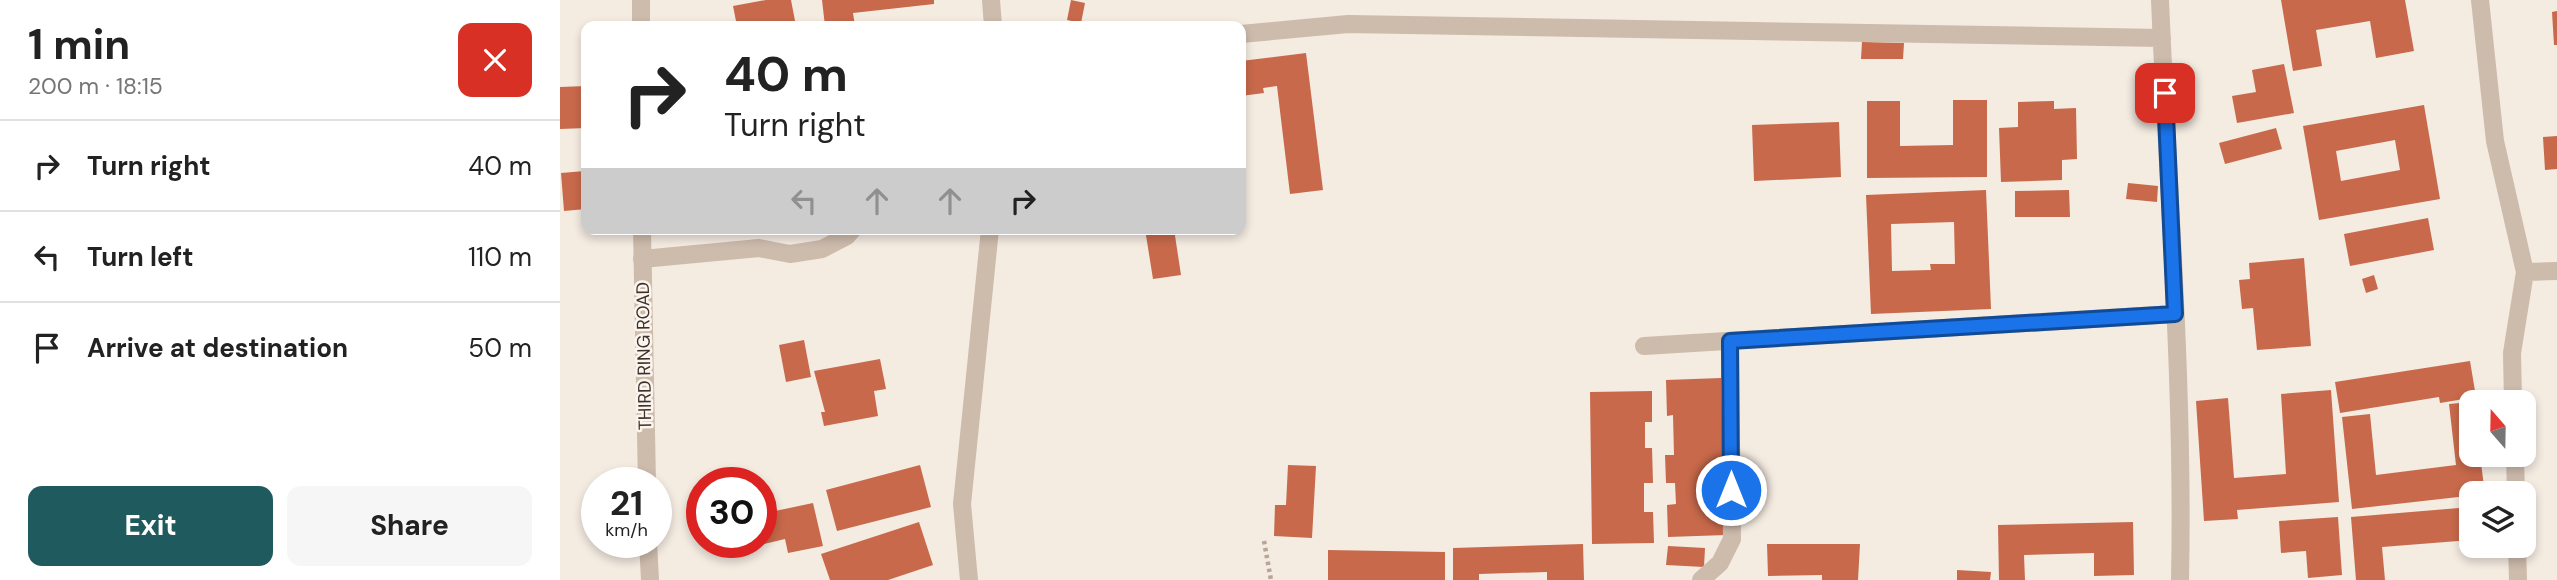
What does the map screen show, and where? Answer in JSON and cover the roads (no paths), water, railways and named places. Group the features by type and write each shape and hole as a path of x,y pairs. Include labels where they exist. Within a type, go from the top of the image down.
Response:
{"street":[{"path":"641,0 641,21"},
{"path":"991,0 993,21"},
{"path":"2160,0 2175,314 2180,580"},
{"path":"2480,0 2495,141 2525,272 2512,353 2513,390"},
{"path":"1246,34 1362,24 2162,38"},
{"name":"THIRD RING ROAD","path":"642,235 647,467"},
{"path":"642,259 759,248 790,254 822,249 848,235"},
{"path":"969,580 962,504 989,235"},
{"path":"2525,272 2557,271"},
{"path":"1644,346 2175,314"},
{"path":"1701,580 1720,563 1732,539 1730,341"},
{"path":"649,558 650,580"},
{"path":"2517,558 2518,580"}]}
